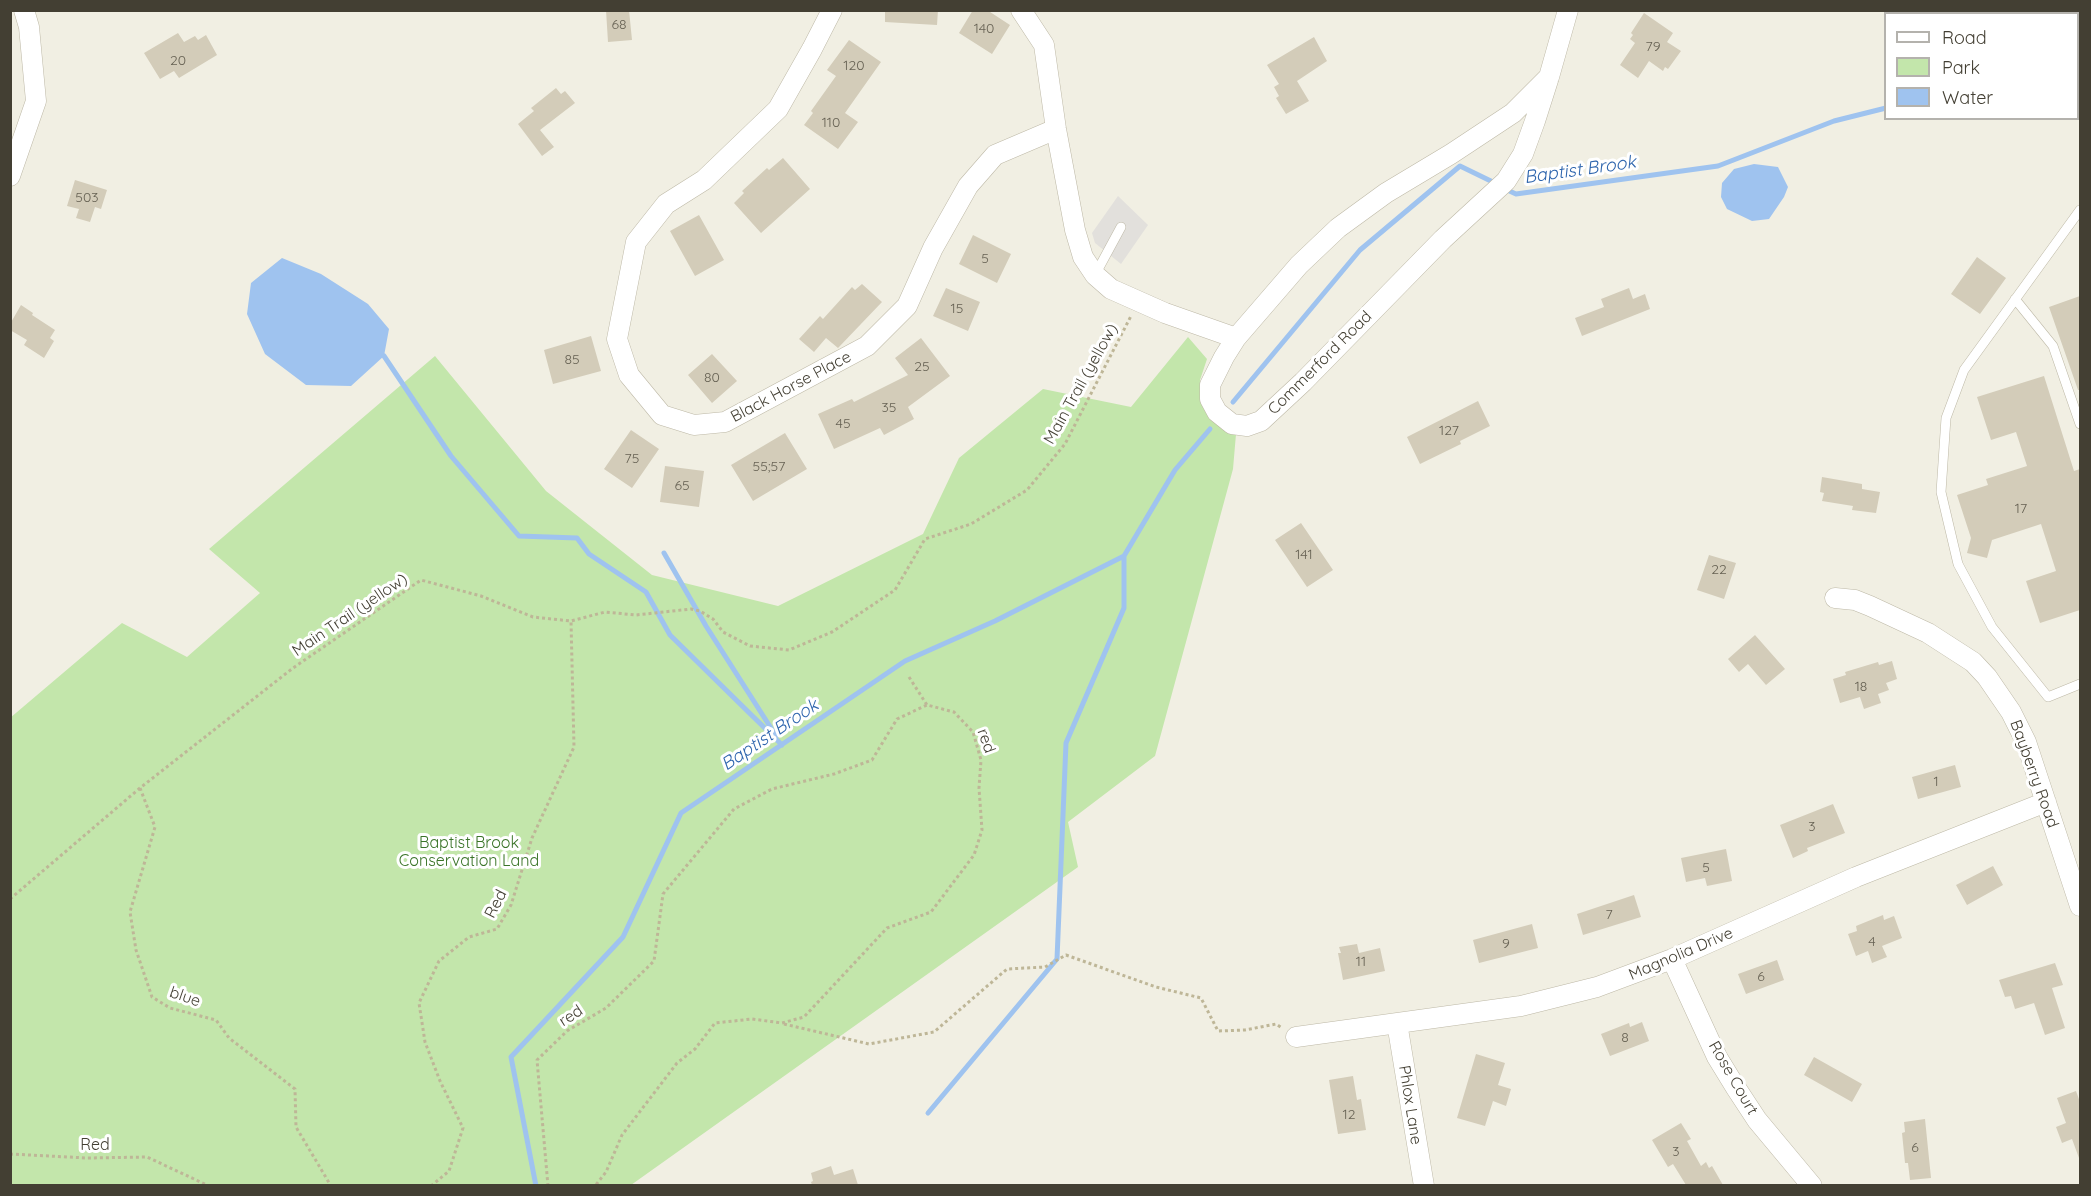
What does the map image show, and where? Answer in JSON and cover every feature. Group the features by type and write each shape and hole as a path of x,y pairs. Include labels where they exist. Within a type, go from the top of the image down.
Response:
{"street":[{"path":"10,176 36,101 29,27 24,10"},
{"name":"Black Horse Place","path":"832,10 778,109 704,180 666,204 636,242 617,339 629,375 662,415 694,425 725,422 867,346 907,306 933,248 968,186 981,171 995,155 1056,129"},
{"path":"1020,10 1044,45 1056,129 1075,230 1083,257 1095,275 1111,289 1165,313 1236,338"},
{"name":"Commerford Road","path":"1549,77 1513,113 1386,193 1338,228 1299,265 1236,338 1224,357 1210,385 1210,399 1217,412 1232,424 1247,426 1261,421 1335,350 1392,289 1506,181 1523,154 1549,77 1568,10"},
{"name":"Bayberry Road","path":"1835,598 1855,600 1928,633 1973,662 1986,677 2018,724 2080,906"},
{"name":"Magnolia Drive","path":"1296,1037 1521,1006 1598,987 1672,959 1856,877 2046,802"},
{"name":"Rose Court","path":"1672,959 1718,1057 1736,1088 1757,1120 1812,1185"},
{"name":"Phlox Lane","path":"1397,1023 1424,1185"}],"lane":[{"path":"2080,210 1964,370 1946,418 1941,492 1958,564 1992,627 2048,697 2080,684"},
{"path":"1095,275 1121,227"},
{"path":"2015,299 2053,346 2080,424"}],"path":[{"name":"Main Trail (yellow)","path":"10,898 140,788 293,668 421,580 482,596 533,617 572,621 605,612 636,615 692,609 713,619 723,632 750,646 789,650 832,632 896,590 925,539 971,524 1027,490 1065,444 1138,301"},
{"name":"Red","path":"431,1185 449,1171 463,1128 440,1081 425,1042 419,1003 439,961 469,937 497,929 511,905 532,838 574,747 572,621"},
{"path":"909,677 927,705"},
{"name":"red","path":"548,1185 537,1060 567,1031 606,1008 654,961 663,894 734,809 772,789 834,774 872,760 897,718 927,705 954,712 973,732 981,760 979,788 982,830 974,855 931,912 887,928 804,1017 782,1023"},
{"name":"blue","path":"140,788 155,827 130,912 136,950 152,997 170,1008 216,1020 229,1038 294,1089 296,1127 331,1185"},
{"path":"595,1185 606,1172 622,1135 677,1063 695,1049 715,1023 752,1019 782,1023 868,1044 934,1032 1006,969 1045,967 1066,955 1156,987 1201,998 1218,1031 1245,1030 1276,1024 1296,1037"},
{"name":"Red","path":"10,1154 87,1158 147,1157 208,1185"}],"green space":[{"name":"Baptist Brook Conservation Land","path":"1188,337 1207,359 1200,380 1202,403 1236,434 1233,469 1155,756 1068,822 1078,867 631,1185 11,1185 10,718 122,623 187,657 260,593 209,549 435,356 546,491 652,575 778,606 923,534 959,458 1043,389 1131,407"}],"shaded area":[{"path":"1118,196 1148,225 1121,264 1095,243 1092,233"}],"water":[{"path":"1754,164 1778,167 1788,187 1769,219 1752,221 1727,209 1721,197 1722,183 1734,169"},
{"path":"282,258 321,274 368,304 389,329 384,356 351,386 306,385 265,354 247,314 251,283"}],"building":[{"path":"606,10 629,10 632,40 608,42"},
{"path":"885,10 938,10 937,25 885,22"},
{"path":"973,10 987,10 1010,25 992,54 959,33"},
{"path":"1644,13 1673,33 1667,42 1681,51 1668,69 1665,67 1663,71 1649,61 1638,78 1620,65 1635,43 1630,39 1633,35 1631,33"},
{"path":"178,33 184,42 195,36 198,40 206,35 217,55 179,78 174,71 160,79 144,53"},
{"path":"1314,37 1327,61 1297,81 1309,101 1286,114 1276,98 1279,96 1274,87 1279,84 1267,65"},
{"path":"849,40 881,62 845,113 858,122 838,149 804,125 836,76 827,70"},
{"path":"556,88 561,94 565,91 575,103 540,130 554,147 542,156 518,124 534,111 531,108"},
{"path":"783,158 810,189 761,233 734,203 744,193 742,191 767,168 769,170"},
{"path":"75,180 107,190 101,209 95,207 90,222 76,218 79,209 67,206"},
{"path":"699,215 724,260 695,276 670,231"},
{"path":"973,235 1011,254 997,283 959,264"},
{"path":"1977,257 2006,278 1980,314 1951,294"},
{"path":"862,284 882,302 838,348 826,338 814,352 799,339 820,316 823,319 852,287 855,290"},
{"path":"946,288 980,302 968,331 933,316"},
{"path":"1629,288 1633,299 1645,294 1650,309 1582,336 1575,318 1604,307 1601,299"},
{"path":"2080,296 2080,390 2078,390 2049,307"},
{"path":"21,305 55,330 50,338 54,341 44,358 24,345 27,340 10,330 10,324"},
{"path":"591,336 601,371 553,384 544,350"},
{"path":"921,338 950,376 908,407 914,419 884,435 880,428 834,449 818,414 852,399 854,402 908,375 895,358"},
{"path":"712,354 737,381 712,403 688,375"},
{"path":"2044,376 2074,471 2080,469 2080,610 2040,623 2026,581 2056,571 2041,524 1992,540 1987,558 1967,553 1971,538 1957,495 1988,485 1986,479 2027,466 2016,432 1991,440 1977,397"},
{"path":"1478,401 1490,426 1460,441 1461,444 1420,464 1407,437"},
{"path":"631,430 659,449 632,488 604,469"},
{"path":"785,433 807,469 753,501 731,465"},
{"path":"665,466 704,471 699,507 660,502"},
{"path":"1822,477 1862,484 1862,489 1880,492 1876,513 1852,510 1853,506 1822,501 1824,493 1820,492"},
{"path":"1301,523 1333,570 1307,587 1275,540"},
{"path":"1709,555 1736,563 1724,599 1697,590"},
{"path":"1755,635 1785,669 1766,685 1748,664 1739,672 1728,659"},
{"path":"1892,661 1897,679 1886,683 1889,690 1878,694 1881,703 1864,709 1860,697 1840,703 1833,679 1846,675 1845,672 1878,662 1879,665"},
{"path":"1955,765 1961,787 1918,799 1912,777"},
{"path":"1833,804 1845,833 1807,848 1808,851 1793,858 1780,825"},
{"path":"1726,849 1732,881 1707,886 1705,878 1686,882 1681,858"},
{"path":"1993,866 2003,885 1967,905 1956,885"},
{"path":"1634,895 1641,917 1583,935 1577,914"},
{"path":"1883,915 1884,920 1894,916 1902,938 1882,946 1887,957 1872,963 1868,951 1856,956 1848,934 1857,931 1856,926"},
{"path":"1532,924 1538,948 1479,963 1473,940"},
{"path":"1357,944 1359,953 1380,948 1385,971 1343,980 1339,947"},
{"path":"1777,960 1784,980 1746,994 1738,974"},
{"path":"2055,963 2063,985 2052,988 2065,1028 2045,1035 2034,1003 2015,1009 2011,996 2005,997 1999,980"},
{"path":"1642,1022 1649,1041 1610,1056 1601,1034 1629,1023 1630,1027"},
{"path":"1476,1054 1505,1063 1498,1085 1511,1089 1506,1106 1493,1101 1485,1126 1457,1118"},
{"path":"1814,1057 1862,1084 1852,1102 1804,1075"},
{"path":"1353,1076 1357,1100 1361,1099 1366,1130 1338,1134 1329,1080"},
{"path":"2076,1091 2080,1102 2079,1158 2072,1139 2062,1143 2056,1127 2066,1123 2057,1098"},
{"path":"1925,1119 1931,1178 1910,1180 1908,1163 1905,1163 1902,1133 1905,1132 1904,1122"},
{"path":"1681,1123 1691,1139 1687,1141 1701,1166 1706,1162 1709,1168 1712,1166 1723,1185 1686,1185 1673,1164 1668,1167 1652,1140"},
{"path":"831,1166 834,1175 853,1169 858,1185 812,1185 811,1173"}],"waterway":[{"name":"Baptist Brook","path":"1505,189 1516,194 1718,166 1834,121 1884,108"},
{"name":"Baptist Brook","path":"1233,402 1360,250 1460,166 1497,184"},
{"path":"384,356 451,456 519,536 577,538 589,554 646,592 670,635 782,745"},
{"name":"Baptist Brook","path":"536,1186 511,1057 623,937 681,813 905,661 995,621 1124,556 1175,470 1210,429"},
{"path":"664,553 706,626 776,736"},
{"path":"928,1113 1057,959 1066,743 1124,608 1124,556"}]}
